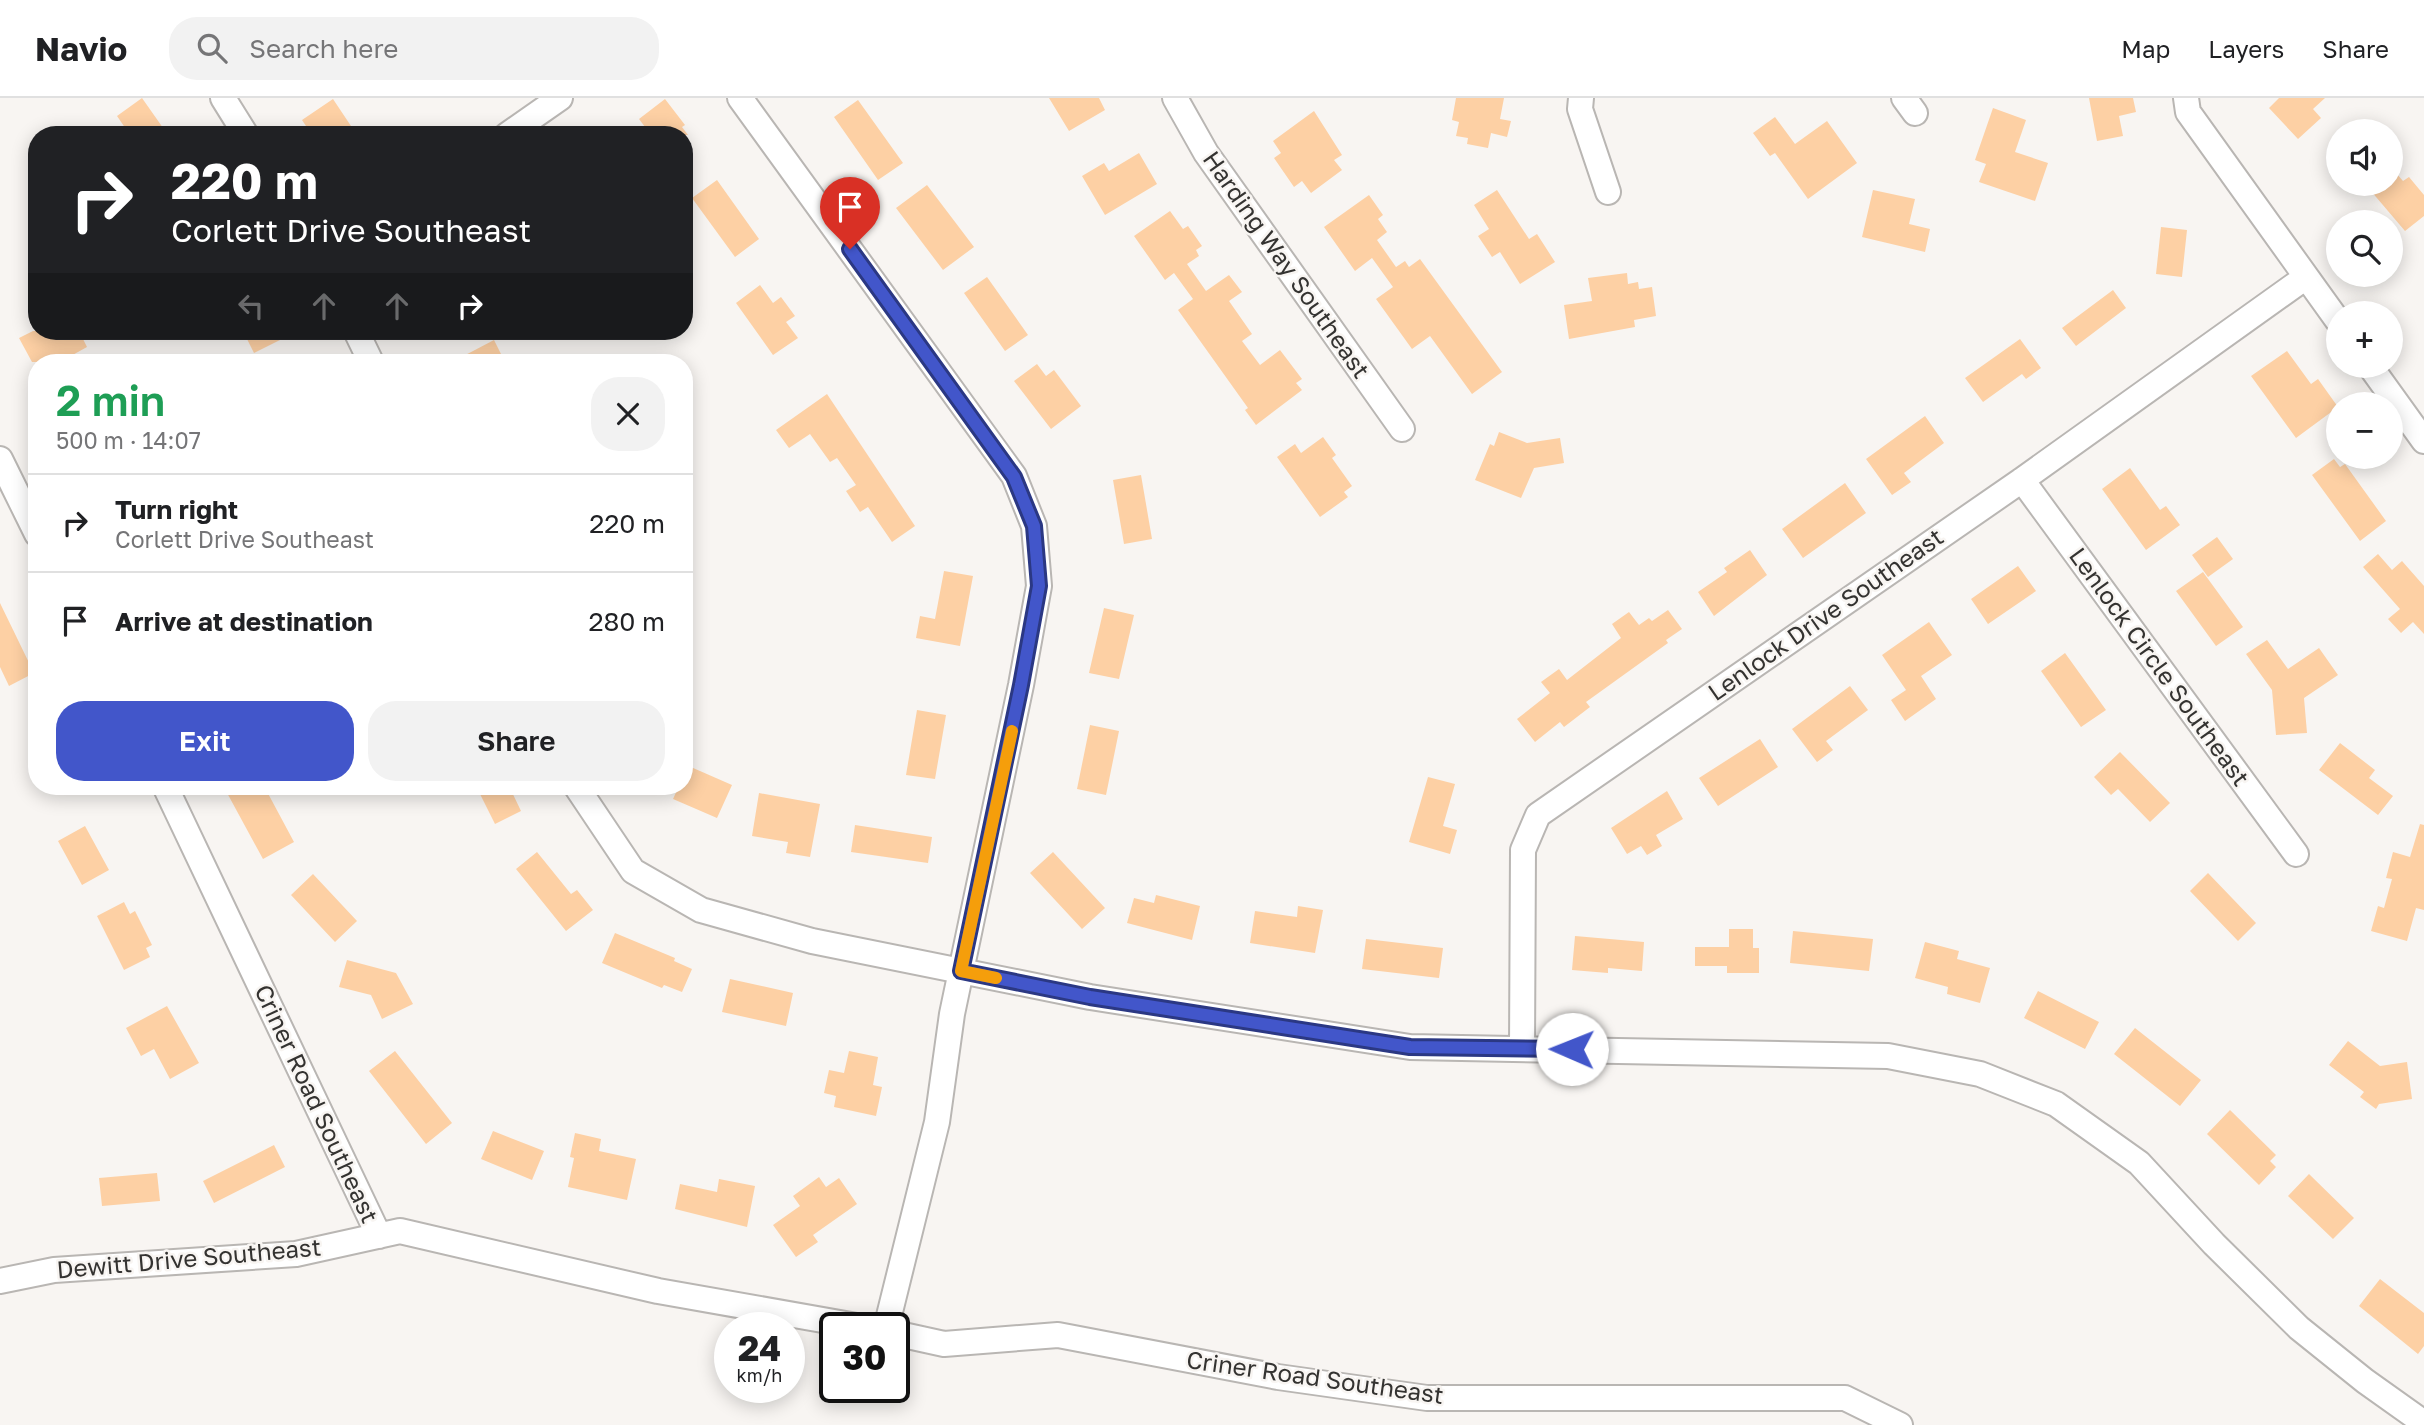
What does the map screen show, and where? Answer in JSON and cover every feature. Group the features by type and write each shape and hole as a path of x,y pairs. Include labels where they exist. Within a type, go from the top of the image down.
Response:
{"street":[{"path":"223,98 240,126"},
{"path":"520,126 560,98"},
{"path":"740,98 1014,477 1034,526 1039,586 1021,685 952,1014 937,1122 890,1312"},
{"name":"Harding Way Southeast","path":"1175,98 1206,153 1402,429"},
{"path":"1580,98 1580,108 1608,192"},
{"path":"2186,98 2188,111 2326,304"},
{"name":"Lenlock Drive Southeast","path":"1522,1049 1523,850 1538,815 2022,480 2306,277"},
{"path":"2379,378 2424,441"},
{"path":"0,460 28,516"},
{"name":"Lenlock Circle Southeast","path":"2022,480 2296,854"},
{"name":"Criner Road Southeast","path":"169,795 379,1236 400,1231 658,1291 819,1319"},
{"path":"582,795 633,871 701,910 812,941 1090,997 1410,1047 1888,1056 1980,1074 2056,1104 2139,1163 2214,1244 2300,1328 2365,1381 2424,1423"},
{"name":"Dewitt Drive Southeast","path":"0,1282 54,1270 296,1254 379,1236"},
{"name":"Criner Road Southeast","path":"910,1337 944,1344 1058,1335 1278,1377 1427,1398 1845,1398 1900,1425"}],"building":[{"path":"142,98 162,126 124,126 117,116"},
{"path":"1049,98 1099,98 1105,110 1069,131"},
{"path":"1456,98 1504,98 1500,119 1511,121 1507,137 1491,133 1488,148 1467,144 1468,138 1456,136 1459,122 1452,120"},
{"path":"2089,98 2133,98 2136,112 2119,116 2123,136 2097,141"},
{"path":"2279,98 2325,98 2313,109 2321,118 2298,139 2269,108"},
{"path":"333,99 351,126 306,126 302,120"},
{"path":"665,99 685,125 644,126 639,119"},
{"path":"858,100 903,163 878,180 834,117"},
{"path":"1993,108 2026,120 2015,152 2048,163 2035,201 1979,182 1986,164 1975,160"},
{"path":"1314,111 1342,155 1334,160 1342,170 1311,193 1302,181 1294,187 1274,158 1281,153 1273,141"},
{"path":"1775,117 1795,144 1827,121 1857,163 1808,199 1775,153 1770,156 1753,133"},
{"path":"1139,153 1157,184 1105,215 1082,176 1104,163 1109,171"},
{"path":"2409,177 2424,195 2424,216 2405,231 2403,210 2387,210 2375,196 2403,196 2403,181"},
{"path":"717,180 759,239 735,257 693,197"},
{"path":"927,185 974,247 943,270 896,208"},
{"path":"1497,190 1529,239 1537,234 1555,262 1520,284 1500,252 1492,257 1478,236 1489,229 1474,205"},
{"path":"1873,190 1915,199 1909,224 1930,229 1925,252 1862,237"},
{"path":"1369,195 1383,215 1378,219 1387,232 1377,240 1396,267 1405,261 1409,267 1420,259 1502,372 1472,394 1430,336 1412,349 1376,299 1393,287 1372,258 1355,271 1324,227"},
{"path":"1170,211 1183,229 1188,226 1202,246 1196,250 1199,256 1187,264 1206,291 1229,275 1242,292 1229,301 1252,334 1242,341 1260,365 1280,350 1302,379 1296,383 1302,390 1256,425 1245,410 1248,408 1178,310 1193,299 1174,273 1165,280 1134,236"},
{"path":"2161,227 2187,230 2182,277 2156,274"},
{"path":"1627,273 1628,284 1638,282 1639,289 1652,287 1656,316 1634,320 1635,327 1569,339 1564,305 1592,301 1588,278"},
{"path":"987,277 1028,335 1005,351 964,293"},
{"path":"760,285 773,303 781,297 795,316 786,322 798,338 773,355 736,303"},
{"path":"2113,290 2126,308 2076,346 2062,328"},
{"path":"28,334 28,340 84,340 87,347 74,354 28,355 19,338"},
{"path":"2020,339 2041,368 2026,379 2022,374 1983,402 1965,378"},
{"path":"248,340 280,340 254,353"},
{"path":"494,340 501,354 467,354"},
{"path":"2287,351 2311,384 2318,379 2327,392 2326,416 2296,438 2251,376"},
{"path":"1037,364 1046,376 1054,370 1081,406 1051,429 1014,381"},
{"path":"827,394 915,526 892,542 868,507 860,512 846,491 856,485 837,458 830,462 810,434 789,448 776,430"},
{"path":"1925,416 1944,443 1904,473 1911,482 1892,495 1866,459"},
{"path":"1499,432 1527,443 1560,438 1564,463 1534,468 1521,498 1475,480 1490,444 1494,446"},
{"path":"1323,437 1336,455 1332,458 1352,486 1344,492 1348,497 1320,517 1277,457 1295,444 1301,453"},
{"path":"2326,465 2326,469 2349,469 2386,521 2360,541 2312,475"},
{"path":"2130,468 2160,510 2166,506 2180,525 2146,550 2102,489"},
{"path":"1141,475 1152,539 1124,544 1113,480"},
{"path":"1845,483 1866,513 1803,558 1782,529"},
{"path":"2217,537 2233,559 2208,577 2192,555"},
{"path":"1750,550 1767,575 1714,616 1698,592 1727,572 1724,568"},
{"path":"2378,554 2392,570 2402,561 2424,586 2424,634 2413,622 2401,633 2388,619 2400,609 2363,567"},
{"path":"2018,566 2036,591 1988,624 1971,599"},
{"path":"944,571 973,576 960,646 916,638 920,616 935,619"},
{"path":"2203,572 2243,627 2216,646 2176,591"},
{"path":"0,603 28,661 28,676 9,686 0,667"},
{"path":"1104,608 1134,615 1119,679 1089,673"},
{"path":"1668,610 1682,629 1666,640 1668,643 1586,702 1590,707 1564,727 1560,722 1535,742 1517,719 1550,693 1541,682 1559,669 1567,680 1621,638 1612,624 1629,612 1639,625 1649,618 1652,621"},
{"path":"1929,622 1952,655 1921,676 1936,699 1905,721 1891,700 1906,690 1882,655"},
{"path":"2267,640 2288,669 2319,648 2338,675 2304,698 2307,733 2276,735 2272,690 2246,654"},
{"path":"2065,653 2106,710 2081,727 2041,671"},
{"path":"1850,686 1868,710 1826,741 1833,750 1817,762 1792,729"},
{"path":"917,710 946,715 935,779 906,775"},
{"path":"1090,725 1119,731 1106,795 1077,789"},
{"path":"1760,739 1778,767 1718,806 1699,778"},
{"path":"2340,743 2375,770 2369,778 2393,796 2378,815 2319,770"},
{"path":"2120,752 2170,803 2150,822 2118,789 2111,795 2094,777"},
{"path":"693,768 732,785 717,818 673,799 675,795 693,795"},
{"path":"1428,777 1455,784 1443,826 1457,830 1450,854 1409,842"},
{"path":"1667,791 1683,819 1656,835 1662,846 1647,855 1641,846 1627,854 1611,828"},
{"path":"759,793 820,804 810,857 786,853 788,842 752,836"},
{"path":"228,795 269,795 294,842 263,859"},
{"path":"480,795 513,795 521,811 495,824"},
{"path":"2420,824 2424,825 2424,910 2416,908 2407,941 2371,931 2378,906 2384,908 2392,879 2386,878 2393,852 2410,857"},
{"path":"855,825 932,837 928,863 851,852"},
{"path":"85,826 109,870 82,885 58,841"},
{"path":"537,852 571,894 577,890 593,910 566,931 516,869"},
{"path":"1053,852 1105,908 1082,929 1030,873"},
{"path":"2208,873 2256,923 2238,941 2190,891"},
{"path":"313,874 357,921 335,942 291,895"},
{"path":"1156,895 1200,906 1192,940 1127,923 1134,898 1154,903"},
{"path":"124,902 130,914 135,911 152,945 146,948 150,957 124,970 97,916"},
{"path":"1298,906 1323,910 1315,953 1250,943 1255,911 1297,917"},
{"path":"1729,929 1753,929 1753,948 1759,948 1759,973 1727,973 1727,966 1695,966 1695,947 1729,947"},
{"path":"1793,931 1873,939 1869,971 1790,963"},
{"path":"615,933 675,958 674,961 692,969 682,992 664,985 662,988 602,963"},
{"path":"1575,936 1644,942 1642,971 1608,968 1608,973 1572,970"},
{"path":"1366,939 1443,948 1439,978 1362,969"},
{"path":"1925,942 1959,951 1957,959 1990,968 1980,1003 1947,994 1948,987 1915,978"},
{"path":"347,960 396,973 413,1004 382,1019 371,995 339,987"},
{"path":"730,979 793,993 786,1026 722,1012"},
{"path":"2038,991 2099,1022 2085,1049 2024,1018"},
{"path":"167,1006 199,1063 170,1079 154,1049 141,1056 126,1028"},
{"path":"2135,1028 2201,1080 2180,1106 2114,1054"},
{"path":"2348,1041 2380,1066 2407,1062 2412,1099 2379,1104 2376,1109 2360,1097 2364,1092 2329,1065"},
{"path":"395,1051 452,1123 426,1144 369,1071"},
{"path":"849,1051 878,1057 873,1085 882,1087 876,1116 834,1107 836,1096 824,1093 829,1070 844,1073"},
{"path":"2230,1110 2276,1155 2270,1161 2276,1167 2259,1185 2207,1134"},
{"path":"493,1131 544,1151 532,1180 481,1159"},
{"path":"575,1133 601,1139 599,1151 636,1159 627,1200 568,1187 574,1158 570,1157"},
{"path":"274,1145 285,1167 214,1203 203,1181"},
{"path":"157,1173 160,1201 102,1206 99,1178"},
{"path":"2309,1174 2354,1218 2333,1239 2288,1196"},
{"path":"819,1177 826,1187 839,1178 857,1204 813,1235 818,1242 796,1257 773,1225 800,1206 793,1196"},
{"path":"719,1179 755,1186 747,1227 675,1209 680,1184 717,1192"},
{"path":"2380,1279 2424,1313 2424,1346 2418,1354 2359,1306"}],"slow traffic":[{"path":"996,978 961,971 1012,731"}],"route":[{"path":"850,249 1014,477 1034,526 1039,586 961,971 1090,997 1410,1047 1572,1049"}]}
